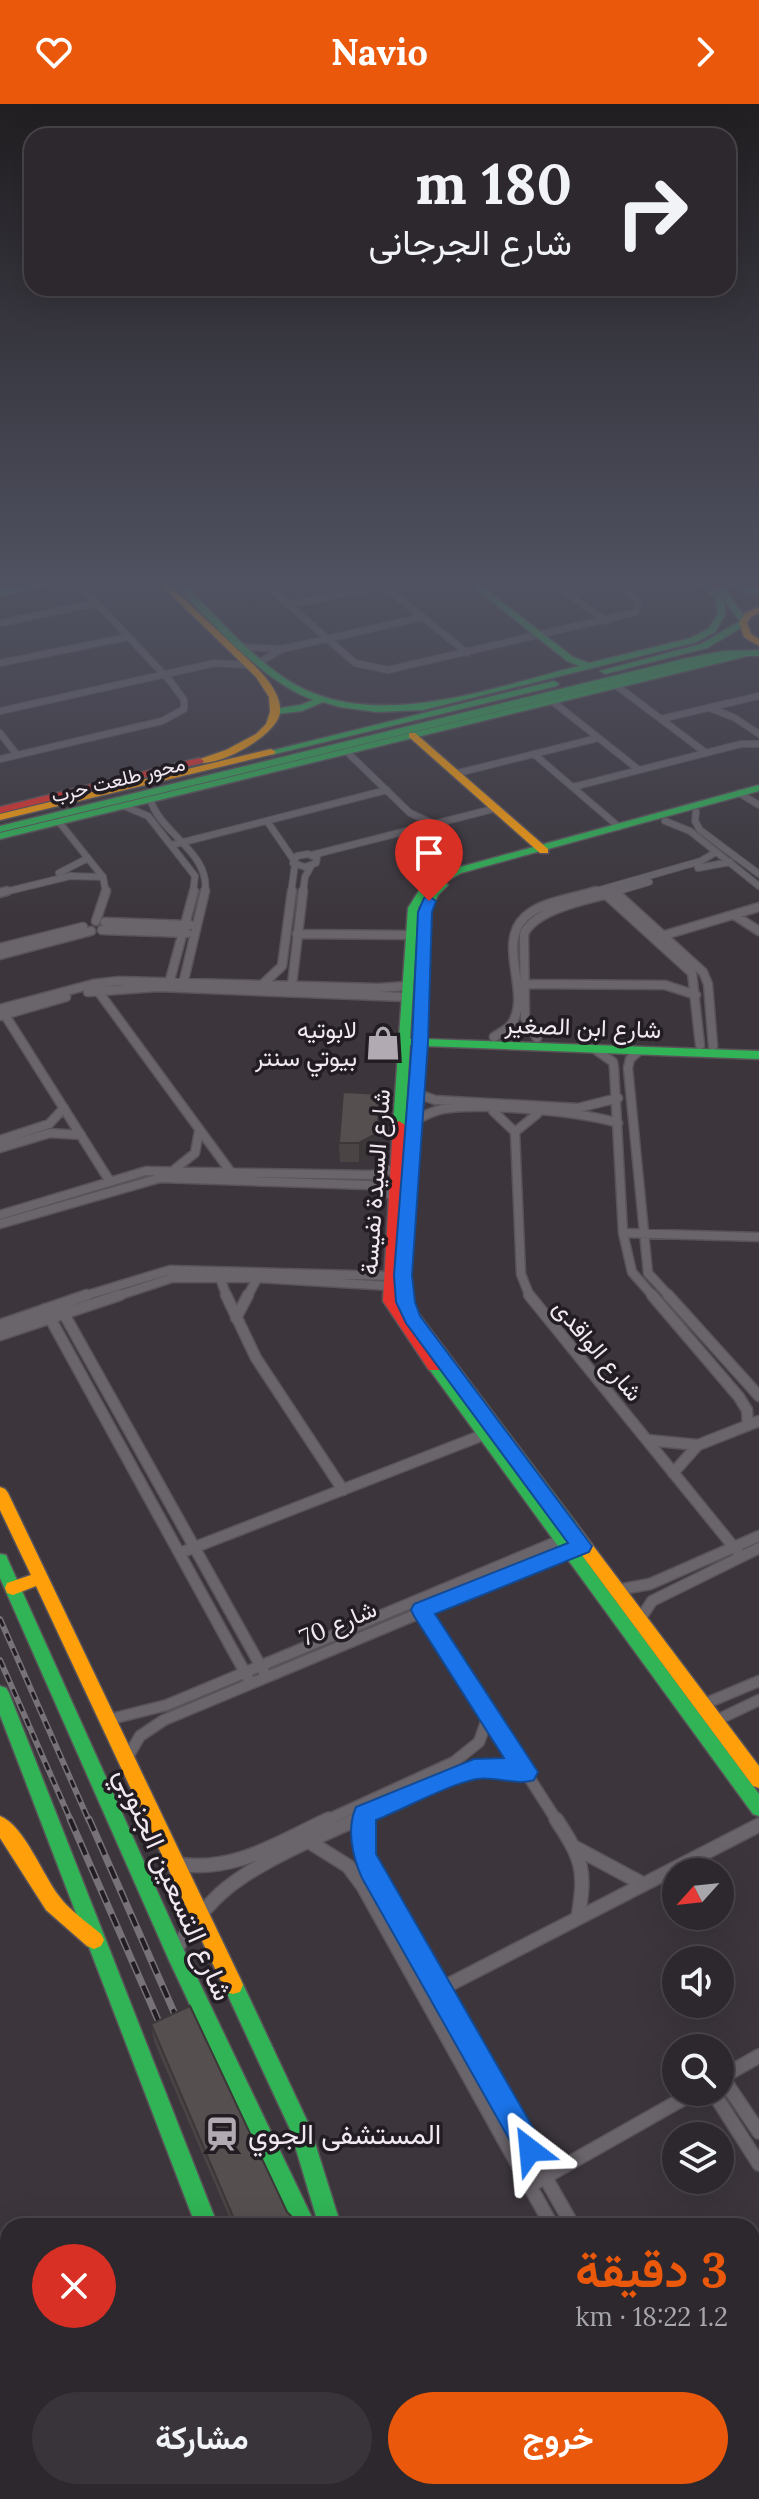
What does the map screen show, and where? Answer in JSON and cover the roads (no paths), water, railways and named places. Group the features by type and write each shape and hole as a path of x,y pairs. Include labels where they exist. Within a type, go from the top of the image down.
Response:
{"main road":[{"path":"0,810 47,802 219,760 253,741 274,719 277,711 271,693"},
{"path":"303,693 321,700 382,709 445,727 586,693"},
{"path":"423,722 507,693"},
{"name":"محور طلعت حرب","path":"219,760 346,743 528,693"},
{"name":"محور طلعت حرب","path":"423,722 554,693"},
{"path":"277,711 302,708 321,700"},
{"path":"423,722 497,808 548,848"},
{"path":"0,836 122,803 150,799 346,743"},
{"name":"محور طلعت حرب","path":"0,829 199,784 321,745"},
{"path":"463,772 548,848"},
{"name":"شارع السيدة نفيسة","path":"754,795 619,827 548,848 463,875 433,893 425,912 393,1197 396,1281 412,1318 759,1808"},
{"name":"شارع السيدة نفيسة","path":"754,795 665,821 457,871 434,881 414,903 406,991 413,1037 414,1121 396,1281 390,1301 398,1317 483,1435 570,1543 616,1589 759,1780"},
{"name":"محور طلعت حرب","path":"0,817 47,802"},
{"name":"شارع ابن الصغير","path":"413,1037 537,1038 759,1047"},
{"name":"شارع ابن الصغير","path":"413,1037 596,1050 759,1055"},
{"path":"0,1493 300,2127 316,2169 328,2218"},
{"name":"شارع التسعين الجنوبي","path":"0,1560 175,1952 301,2218"},
{"path":"13,1588 40,1578"},
{"path":"0,1693 204,2218"},
{"path":"0,1824 18,1845 48,1897 63,1915 97,1942"}],"street":[{"path":"0,711 81,693"},
{"path":"0,759 176,716 186,705 178,693"},
{"path":"626,693 706,753"},
{"path":"661,719 759,696"},
{"path":"552,701 639,770"},
{"path":"730,703 735,718"},
{"path":"710,708 735,718 757,733 741,744"},
{"path":"0,733 17,755"},
{"path":"463,772 598,738"},
{"path":"346,743 410,813 437,824"},
{"path":"573,787 741,744 759,744"},
{"path":"534,754 619,827"},
{"path":"172,845 387,790"},
{"path":"150,799 154,812 182,842 206,877 184,980"},
{"path":"122,803 148,816 191,868 195,880 170,980"},
{"path":"294,861 497,808"},
{"path":"696,812 695,821 700,830 759,874"},
{"path":"409,832 414,825 410,813"},
{"path":"263,984 282,966 294,861 267,821"},
{"path":"665,821 690,831 759,886"},
{"path":"59,822 103,877 106,894 101,924"},
{"path":"283,844 311,859"},
{"path":"494,1037 509,1030 521,1018 524,934 528,924 540,915 701,861 716,852"},
{"path":"0,891 65,871 88,858"},
{"path":"294,861 311,859"},
{"path":"292,985 305,877 311,859"},
{"path":"537,1038 521,1018 515,932 519,921 534,910 712,863 730,862"},
{"path":"0,891 70,876 103,877"},
{"path":"608,891 699,966 708,989 706,1045"},
{"path":"608,891 692,973 706,1045"},
{"path":"665,935 759,907"},
{"path":"747,911 759,921"},
{"path":"734,915 759,931"},
{"path":"0,955 101,924 196,929"},
{"path":"0,948 88,929"},
{"path":"297,934 409,935"},
{"path":"665,985 692,973"},
{"path":"109,1180 2,1013 95,987 170,980 406,991"},
{"path":"524,984 665,985 695,991 708,989"},
{"path":"95,987 406,991"},
{"path":"95,987 230,1171"},
{"path":"596,1050 613,1062 618,1098 623,1233 629,1263 636,1278 739,1397 747,1410 748,1425"},
{"path":"639,1051 630,1059 628,1068 645,1263 652,1280 759,1396"},
{"path":"415,1093 460,1106 538,1113 578,1111 618,1098"},
{"path":"414,1121 442,1109 460,1106 578,1111 618,1123"},
{"path":"0,1140 49,1124 64,1108"},
{"path":"493,1111 515,1132 538,1113"},
{"path":"175,1169 195,1153 199,1131"},
{"name":"شارع الواقدى","path":"515,1132 521,1274 525,1289 741,1556"},
{"path":"0,1148 50,1133 81,1135"},
{"path":"0,1215 138,1172 175,1169 372,1175 395,1169"},
{"path":"0,1224 160,1178 369,1185 385,1190 393,1197"},
{"path":"623,1233 759,1237"},
{"path":"0,1335 62,1309 171,1274 219,1273 396,1281"},
{"path":"219,1273 236,1318 255,1354 343,1490"},
{"path":"236,1318 260,1275"},
{"path":"62,1309 264,1671"},
{"path":"0,1325 48,1314"},
{"path":"48,1314 248,1678"},
{"path":"673,1473 698,1445 759,1421"},
{"path":"180,1553 483,1435"},
{"path":"647,1440 698,1445"},
{"path":"616,1589 641,1587 759,1536"},
{"name":"شارع 70","path":"126,1760 140,1736 151,1727 248,1678 570,1543"},
{"path":"639,1621 652,1601 759,1548"},
{"path":"419,1606 574,1847 584,1880 578,1918"},
{"name":"شارع 70","path":"107,1720 167,1705 248,1678"},
{"path":"702,1705 759,1681"},
{"path":"715,1721 759,1700"},
{"path":"175,1952 200,1914 244,1876 469,1753 479,1742 489,1714"},
{"path":"176,1864 203,1868 231,1864 362,1810 474,1769 500,1767 526,1772"},
{"path":"362,1810 364,1854 371,1871 568,2218"},
{"path":"425,1997 759,1825"},
{"path":"308,1841 338,1859 356,1875 547,2218"},
{"path":"574,1847 643,1884"},
{"path":"734,2070 759,2056"},
{"path":"734,2096 759,2132"},
{"path":"529,2186 670,2106"},
{"path":"722,2106 759,2164"}],"railway":[{"path":"0,1619 89,1821"},
{"path":"0,1660 71,1821"},
{"path":"70,1819 165,2036"},
{"path":"89,1819 181,2028"}],"place":[{"name":"لابوتيه بيوتي سنتر","path":"383,1043"},
{"name":"المستشفى الجوي","path":"222,2134"}]}
